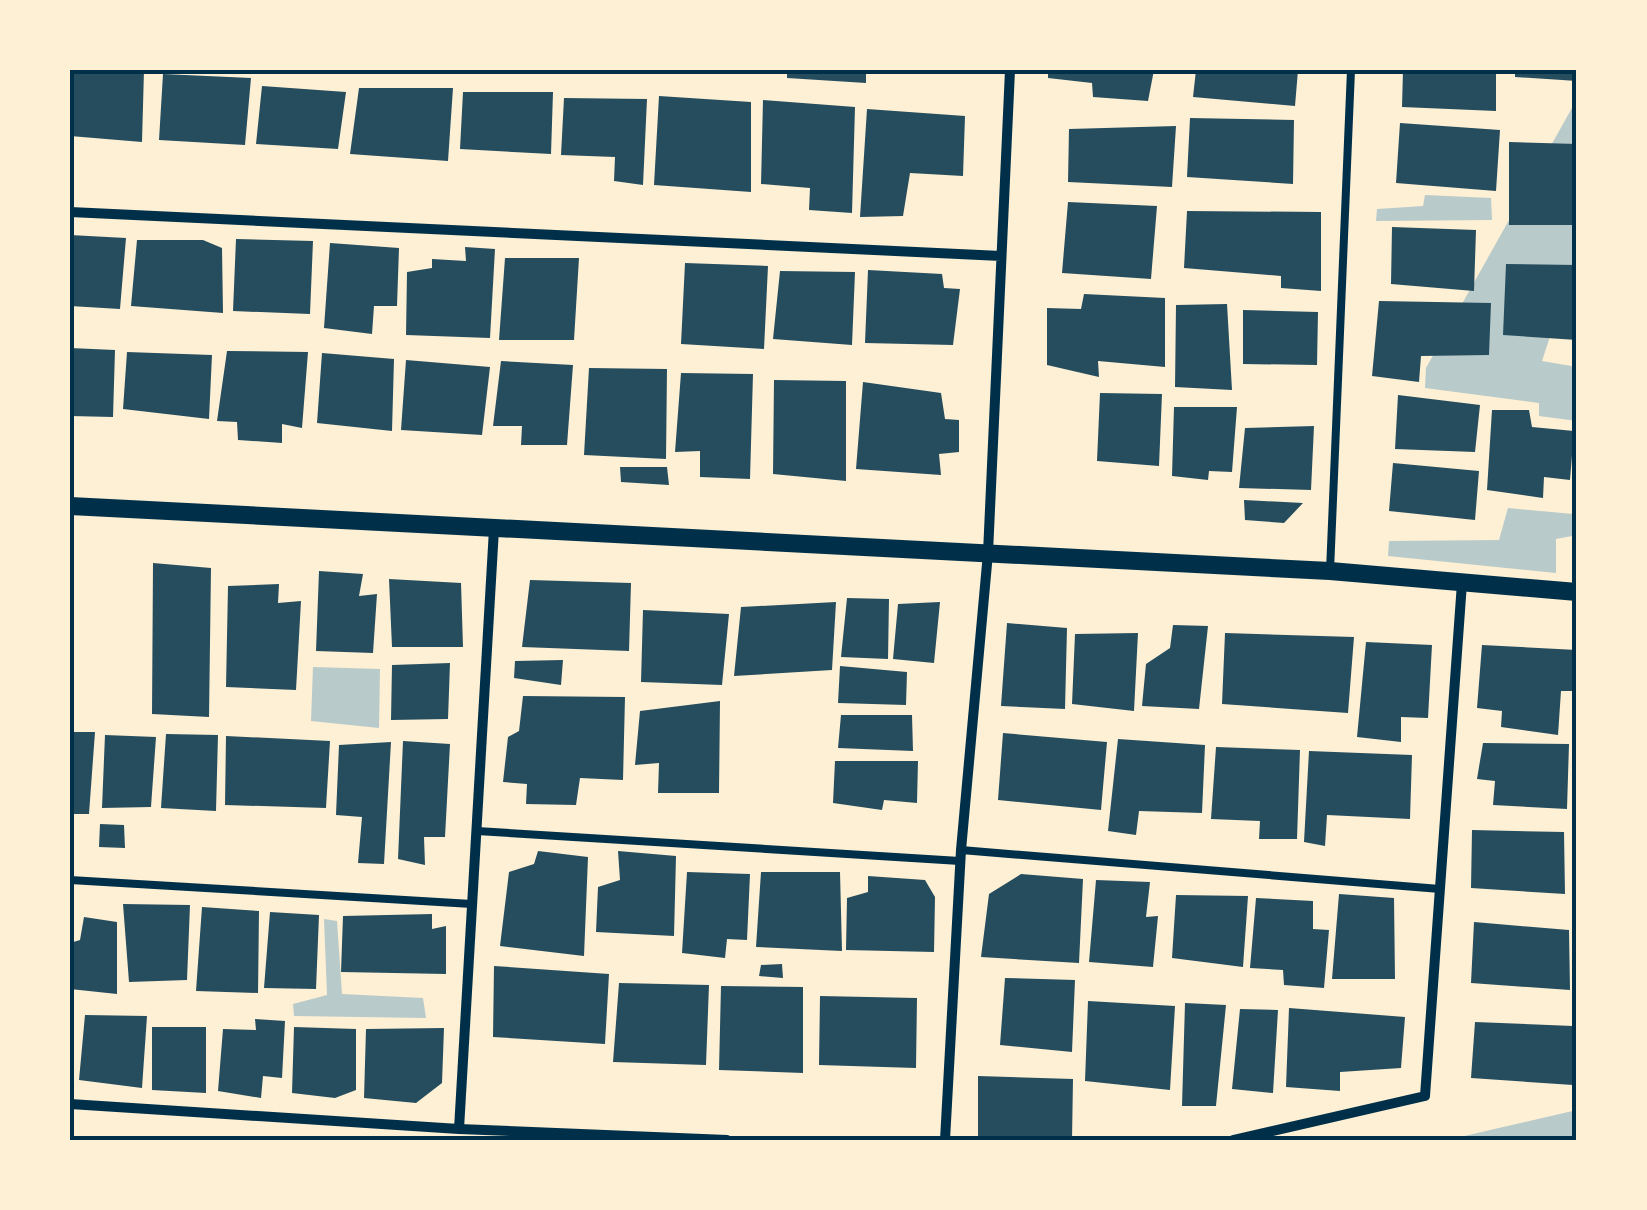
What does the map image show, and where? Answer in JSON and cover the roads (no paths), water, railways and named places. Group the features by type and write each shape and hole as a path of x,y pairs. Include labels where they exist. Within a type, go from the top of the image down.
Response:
{"street":[{"path":"944,1140 961,855 988,553 1010,70"},
{"path":"70,212 1002,256"},
{"path":"70,506 1330,571 1577,592"},
{"path":"460,1129 494,529"},
{"path":"1233,1140 1425,1096 1462,583"},
{"path":"70,1104 460,1129 728,1140"}],"lane":[{"path":"1330,571 1351,70"},
{"path":"477,832 961,855 1440,888"},
{"path":"70,880 472,904"}]}
